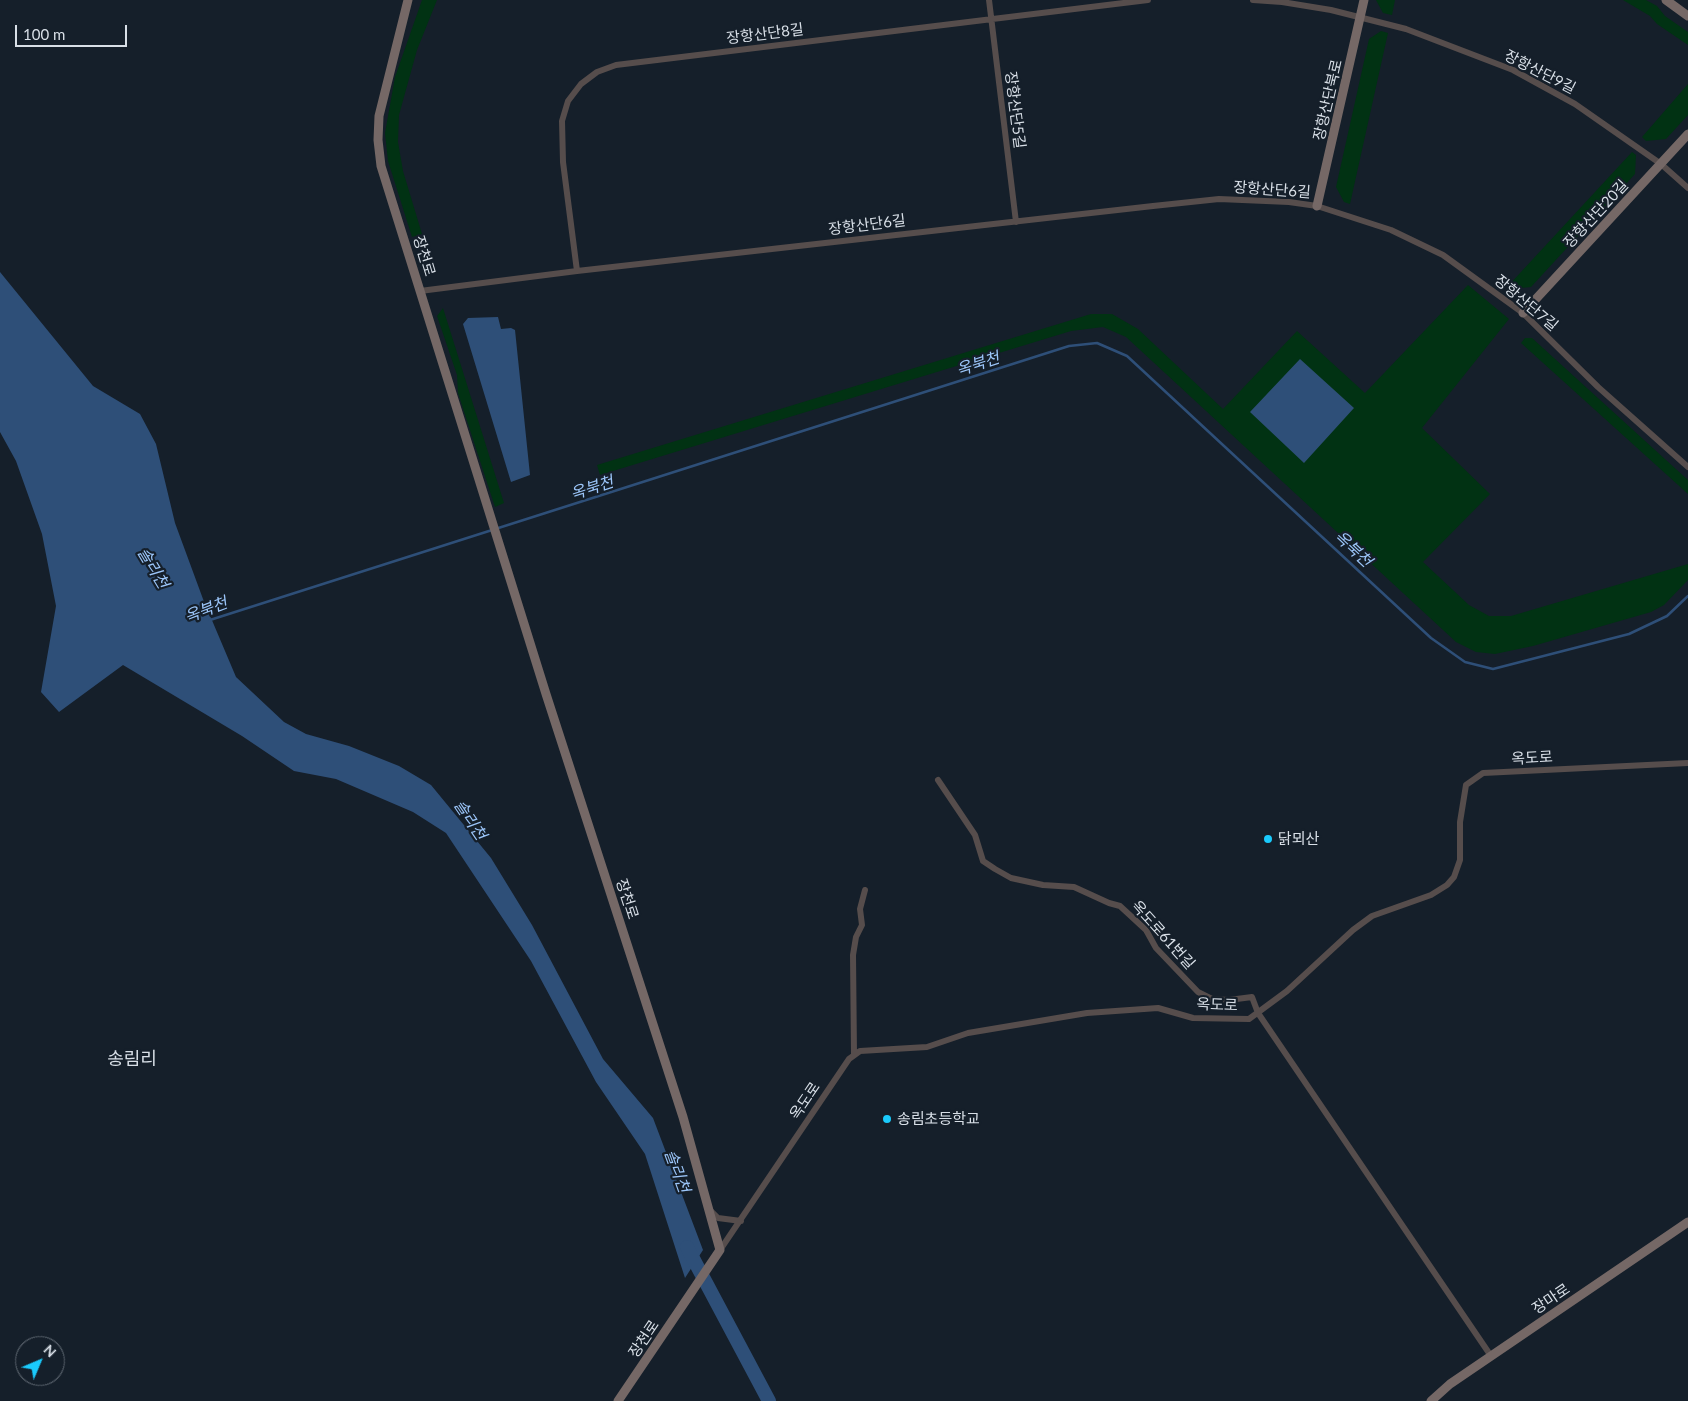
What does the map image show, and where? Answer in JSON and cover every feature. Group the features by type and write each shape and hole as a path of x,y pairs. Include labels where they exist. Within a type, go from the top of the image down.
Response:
{"main road":[{"name":"장천로","path":"408,0 379,116 378,140 381,166 683,1117 720,1250 618,1401"},
{"name":"장항산단북로","path":"1317,206 1364,0"},
{"path":"1666,0 1688,16"},
{"name":"장항산단20길","path":"1522,313 1688,134"},
{"name":"장마로","path":"1431,1401 1450,1384 1688,1222"}],"street":[{"name":"장항산단5길","path":"989,0 1016,222"},
{"name":"장항산단8길","path":"578,271 563,162 562,121 568,102 581,84 597,72 616,65 1148,0"},
{"path":"1253,0 1282,2 1361,18"},
{"name":"장항산단9길","path":"1361,18 1424,36 1513,70 1575,104 1661,164 1688,188"},
{"name":"장항산단6길","path":"420,291 578,271 1219,200 1289,202 1317,206"},
{"name":"장항산단7길","path":"1317,206 1391,230 1442,255 1522,313 1598,387 1688,467"},
{"name":"옥도로","path":"720,1250 821,1100 854,1055 860,1050 927,1047 968,1033 1087,1012 1158,1008 1193,1018 1249,1019 1372,916 1431,895 1447,885 1454,877 1460,860 1460,822 1466,785 1483,772 1688,762"},
{"name":"옥도로61번길","path":"938,780 975,835 983,861 1011,878 1043,885 1074,887 1108,903 1120,906 1140,924 1156,948 1198,992 1212,999 1230,1000 1252,997 1258,1013"},
{"path":"854,1055 853,956 856,937 862,925 860,909 865,890"},
{"path":"1258,1013 1491,1356"},
{"path":"709,1209 718,1218 741,1221"}],"green space":[{"path":"422,0 437,0 417,50 399,115 398,142 403,171 422,234 412,237 388,161 385,133 395,77"},
{"path":"1376,0 1395,0 1392,15 1383,13"},
{"path":"1623,0 1646,0 1657,6 1665,16 1688,32 1688,45 1657,24 1650,16"},
{"path":"1381,31 1388,33 1350,204 1344,202 1336,187 1369,39"},
{"path":"1688,84 1688,115 1666,139 1646,141 1642,137"},
{"path":"1632,152 1636,155 1635,174 1531,287 1511,289 1508,286"},
{"path":"1468,285 1509,319 1422,428 1490,494 1423,562 1469,605 1489,616 1511,616 1688,564 1688,580 1664,605 1651,612 1533,646 1495,654 1476,652 1456,642 1126,337 1103,327 1071,331 600,475 597,465 1091,314 1112,314 1138,329 1223,409 1297,331 1365,393"},
{"path":"443,308 504,503 495,507 458,393 457,375 437,316"},
{"path":"1525,338 1532,338 1688,480 1688,494 1521,343"}],"water":[{"path":"0,272 93,386 140,414 156,444 175,523 203,599 236,677 284,722 306,734 349,746 399,766 431,785 491,858 532,925 603,1059 653,1118 703,1250 685,1278 645,1154 596,1082 531,961 446,833 413,812 336,779 294,771 242,736 123,665 59,712 41,692 56,606 42,534 16,461 0,432"},
{"path":"498,317 501,329 511,328 515,330 530,475 511,482 463,324 468,318"},
{"path":"1300,359 1354,408 1304,463 1250,412"}],"waterway":[{"name":"옥북천","path":"210,620 1069,346 1097,343 1127,356 1431,638 1465,662 1493,669 1629,634 1667,616 1688,596"},
{"name":"솔리천","path":"687,1247 769,1401"}],"place":[{"name":"닭뫼산","path":"1268,839"},
{"name":"송림초등학교","path":"887,1119"}],"district":[{"name":"송림리","path":"132,1059"}]}
